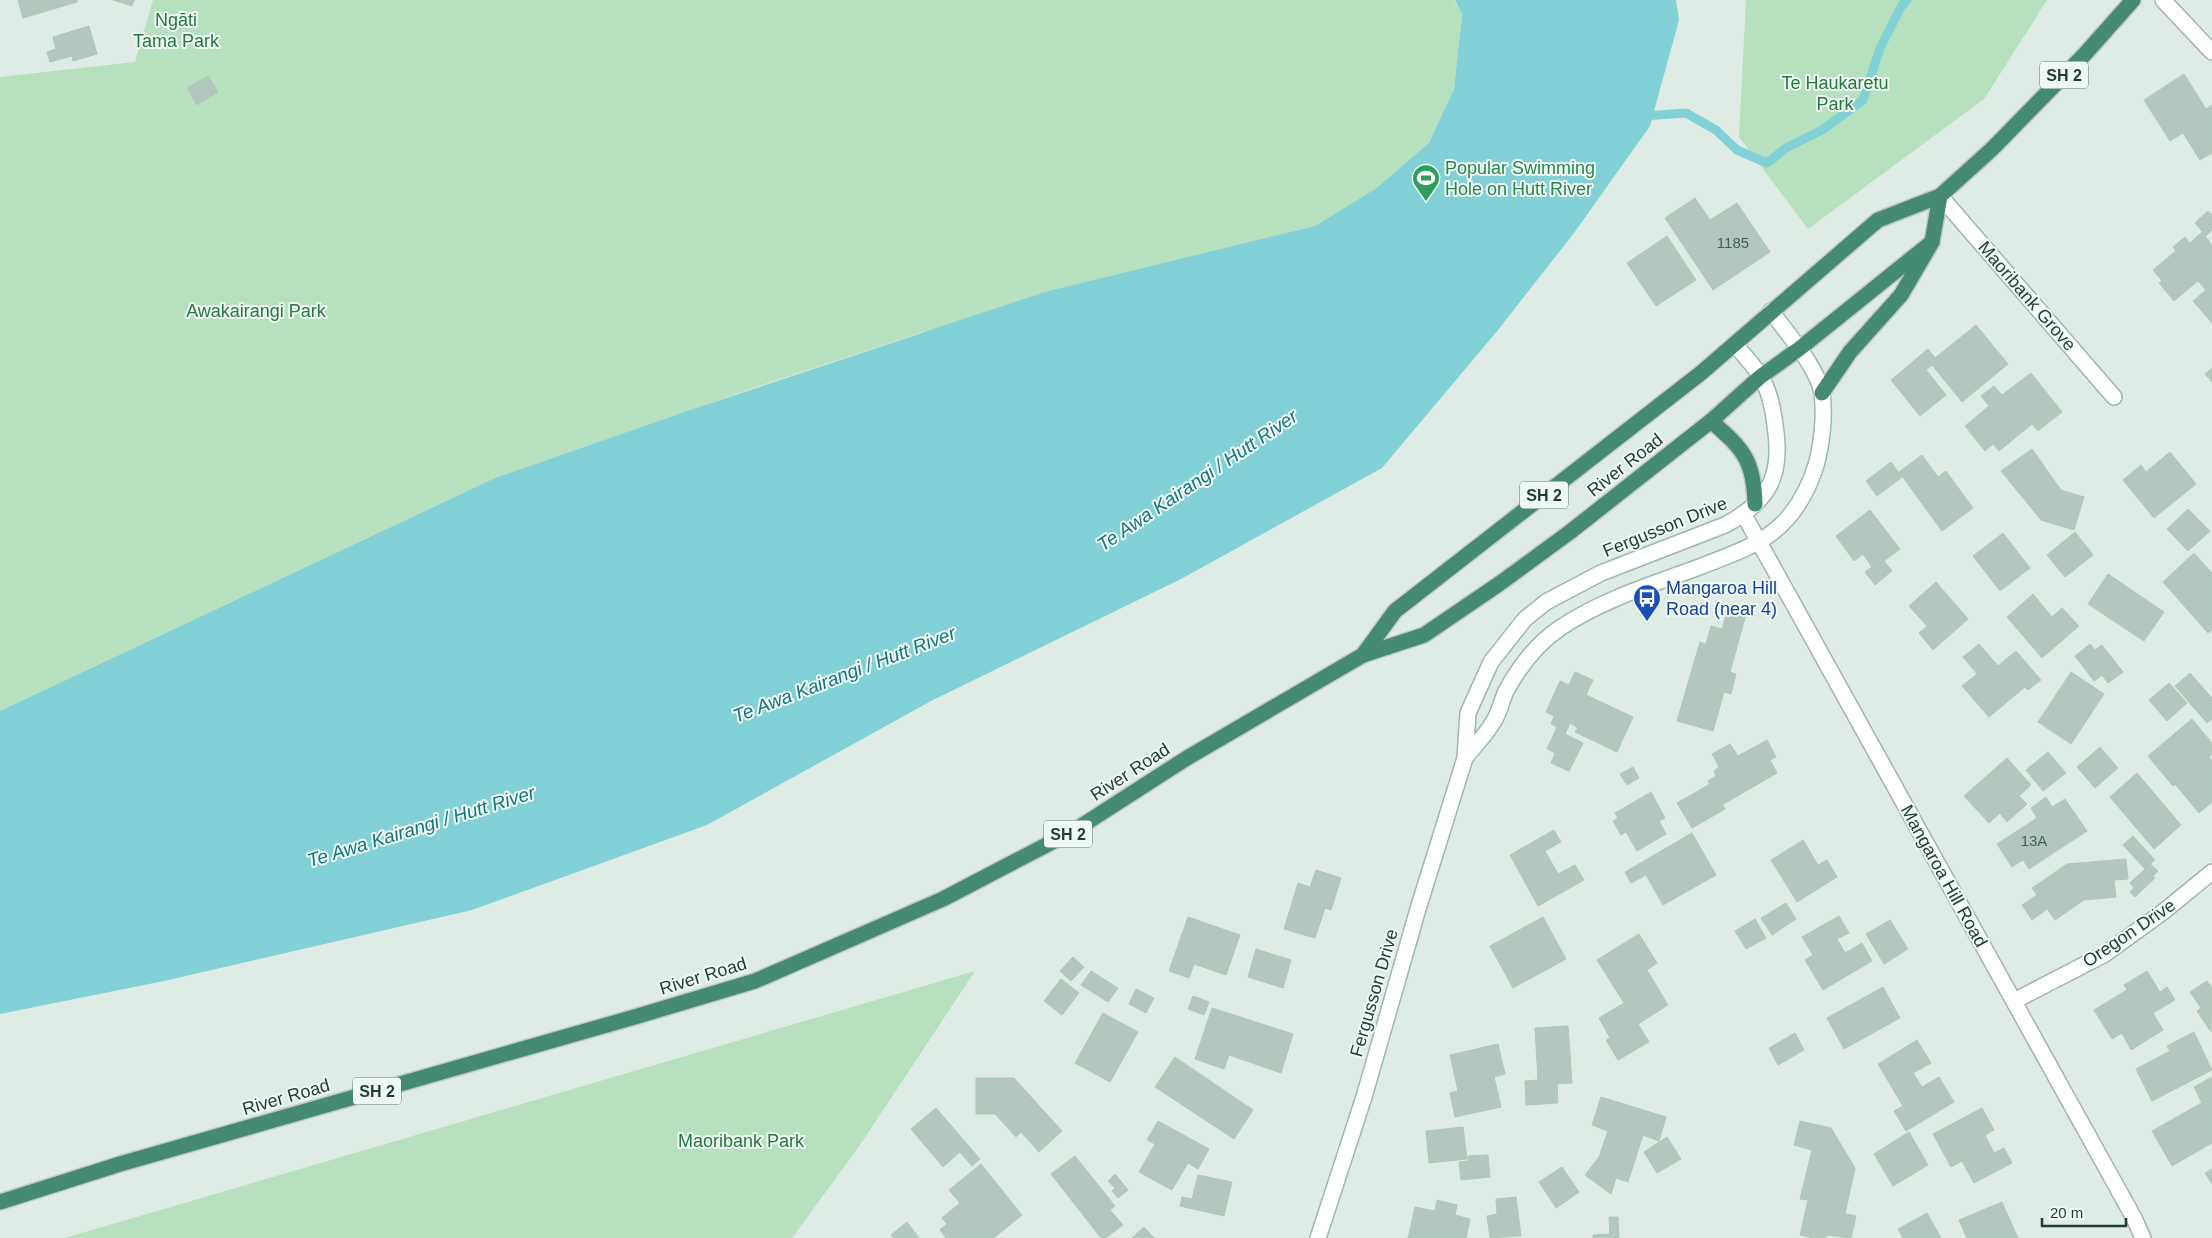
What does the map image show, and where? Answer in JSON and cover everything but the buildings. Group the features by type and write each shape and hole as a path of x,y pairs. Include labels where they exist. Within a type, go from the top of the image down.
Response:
{"highway":[{"name":"SH 2","path":"1735,344 1878,220 1940,196 1992,149 2085,54 2133,0"},
{"path":"1822,393 1850,352 1901,295 1932,242 1940,196"},
{"name":"SH 2","path":"1799,349 1932,242"},
{"name":"River Road","path":"1363,655 1395,611 1701,373 1735,344"},
{"name":"River Road","path":"0,1202 120,1164 755,981 944,899 1075,830 1186,758 1363,655 1424,635 1570,532 1710,421 1760,377 1799,349"},
{"path":"1710,421 1736,444 1749,461 1755,481 1755,504"}],"main road":[{"path":"2163,0 2212,52"},
{"name":"Maoribank Grove","path":"1940,196 2114,397"},
{"name":"Fergusson Drive","path":"1465,758 1495,720 1506,692 1520,669 1537,648 1558,629 1611,600 1737,553 1758,542 1775,531 1804,497 1814,473 1820,450 1822,393 1811,368 1771,311"},
{"name":"Fergusson Drive","path":"1318,1238 1364,1097 1418,909 1465,758 1468,713 1491,662 1525,619 1546,602 1601,573 1725,525 1744,515 1772,483 1778,461 1771,400 1760,377 1735,344"},
{"name":"Mangaroa Hill Road","path":"1744,515 2014,1000 2134,1218 2143,1238"},
{"name":"Oregon Drive","path":"2014,1000 2105,954 2163,912 2212,872"}],"green space":[{"name":"Awakairangi Park","path":"153,0 1454,0 1462,15 1454,89 1429,143 1375,189 1315,226 1291,232 931,352 926,331 759,386 495,478 0,711 0,77 135,62"},
{"name":"Te Haukaretu Park","path":"1746,0 2047,0 1984,99 1808,229 1739,137"},
{"name":"Maoribank Park","path":"975,971 860,1145 792,1238 65,1238"}],"water":[{"name":"Te Awa Kairangi / Hutt River","path":"1455,0 1676,0 1679,20 1650,126 1574,233 1498,330 1382,468 1181,579 931,701 707,825 472,910 164,981 0,1014 0,711 495,478 690,410 1045,292 1315,226 1375,189 1429,143 1454,89 1462,15"}],"waterway":[{"path":"1643,116 1686,113 1716,130 1737,150 1767,163 1786,148 1822,130 1863,100 1880,48 1902,5 1907,0"}],"place":[{"name":"Popular Swimming Hole on Hutt River","path":"1426,202"},
{"name":"Mangaroa Hill Road (near 4)","path":"1647,622"}],"park label":[{"name":"Ngāti Tama Park","path":"176,30"}]}
